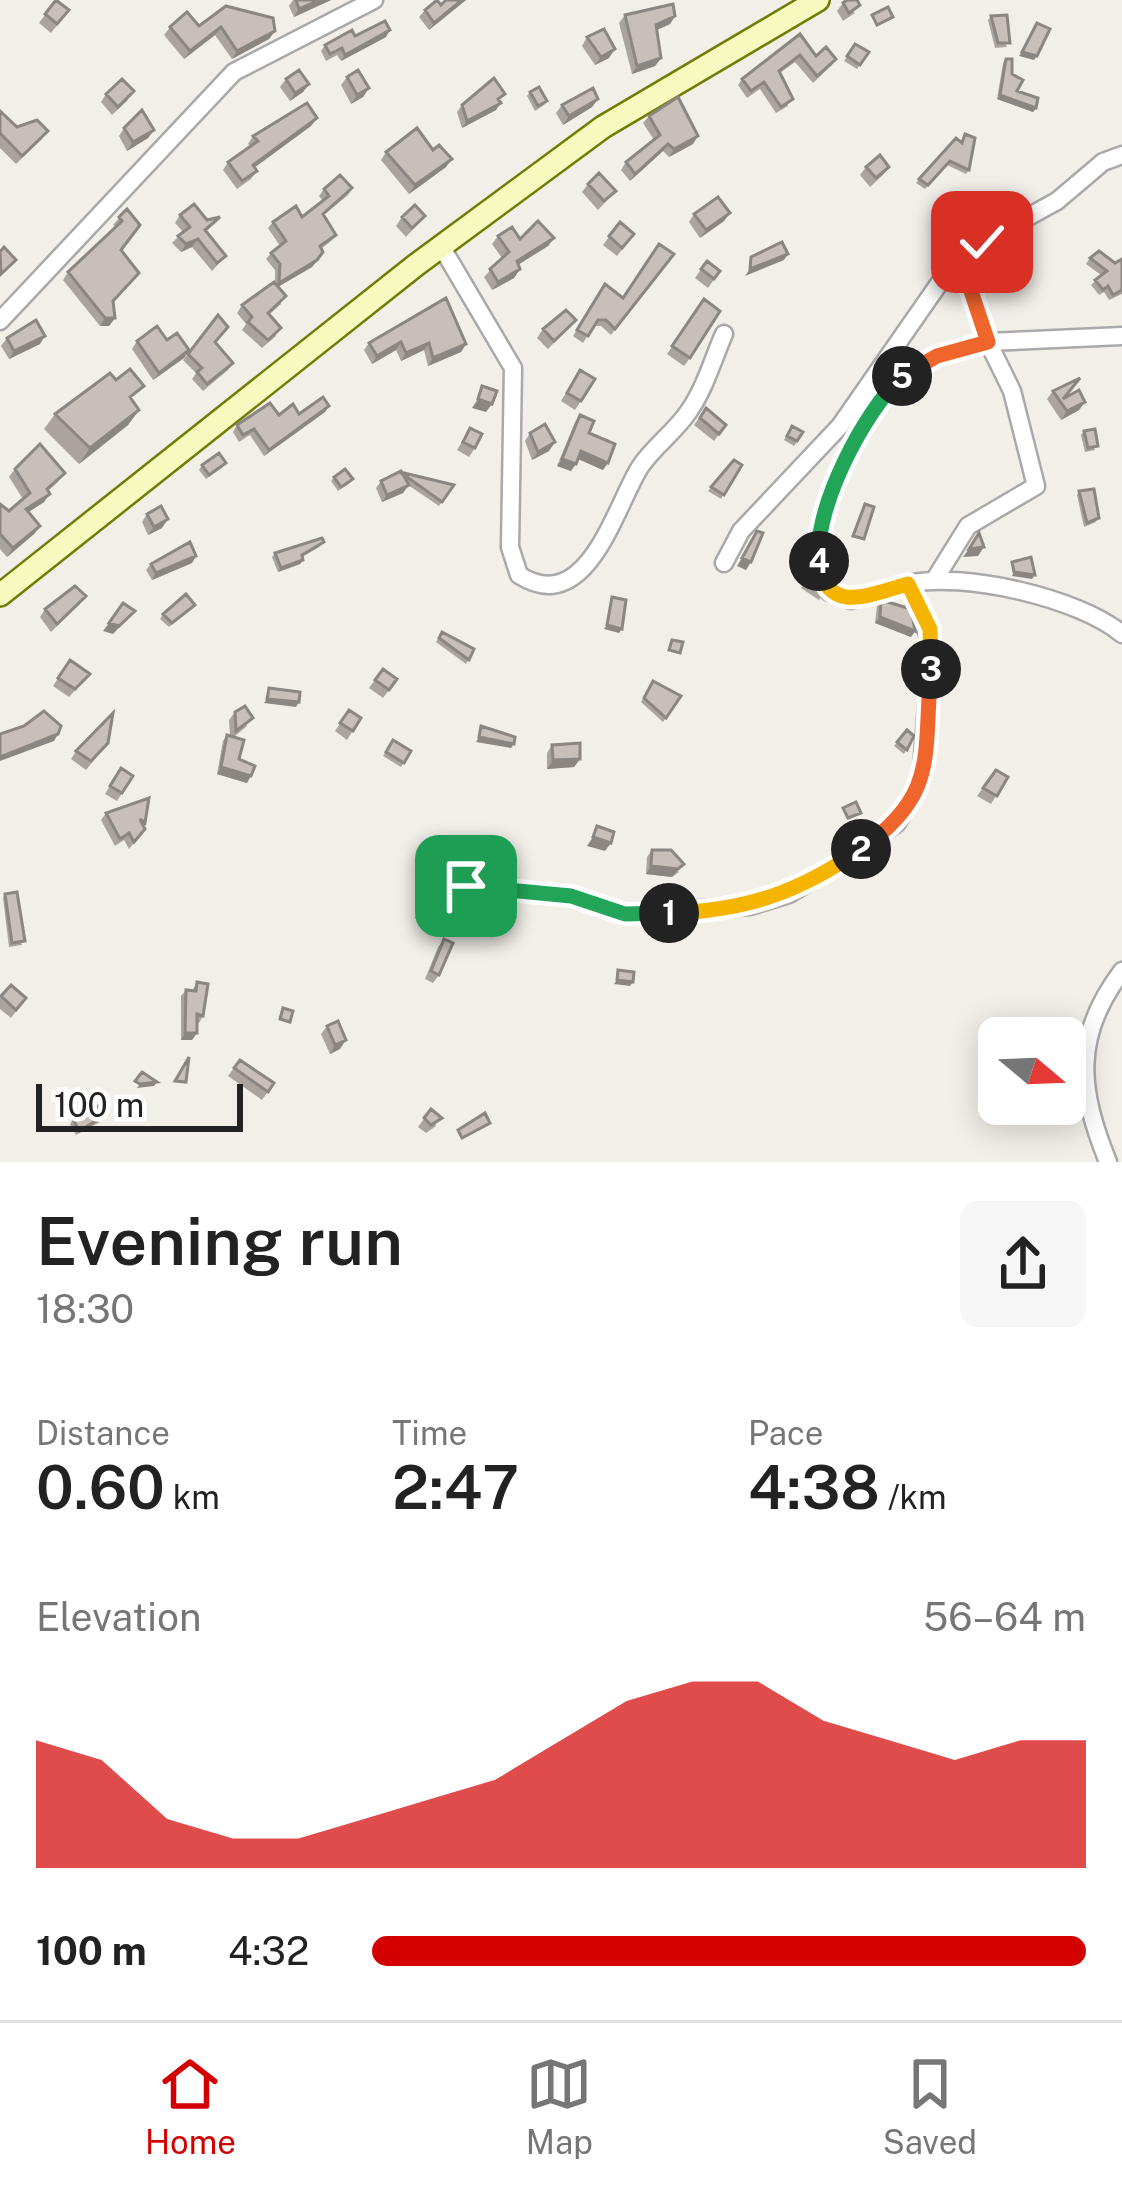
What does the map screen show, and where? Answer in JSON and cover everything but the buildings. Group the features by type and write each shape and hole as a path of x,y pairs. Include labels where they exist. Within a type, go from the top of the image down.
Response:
{"street":[{"path":"0,321 234,72 374,0"},
{"path":"0,595 441,246 648,97 818,0"},
{"path":"724,562 741,530 840,426 959,255 1057,201 1103,162 1122,155"},
{"path":"441,246 512,368 510,547 513,568 536,584 564,581 602,548 636,474 691,409 724,334"},
{"path":"935,579 968,526 1036,486 1018,412 959,255"},
{"path":"1122,336 988,342 937,356 908,371 869,415 842,470 818,550 823,583 850,600 935,579 1063,604 1122,634"},
{"path":"434,865 466,886 571,896 625,914 750,906 824,873 897,823 921,781 932,644 908,584"},
{"path":"1108,1162 1083,1093 1083,1072 1096,1016 1122,971"}],"route":[{"path":"466,886 571,896 625,914 750,906 789,893 841,863 909,809 921,781 932,665 930,629 908,584 850,600 830,592 823,583 818,550 854,441 887,390 908,371 937,356 988,342 959,255 982,242"}]}
